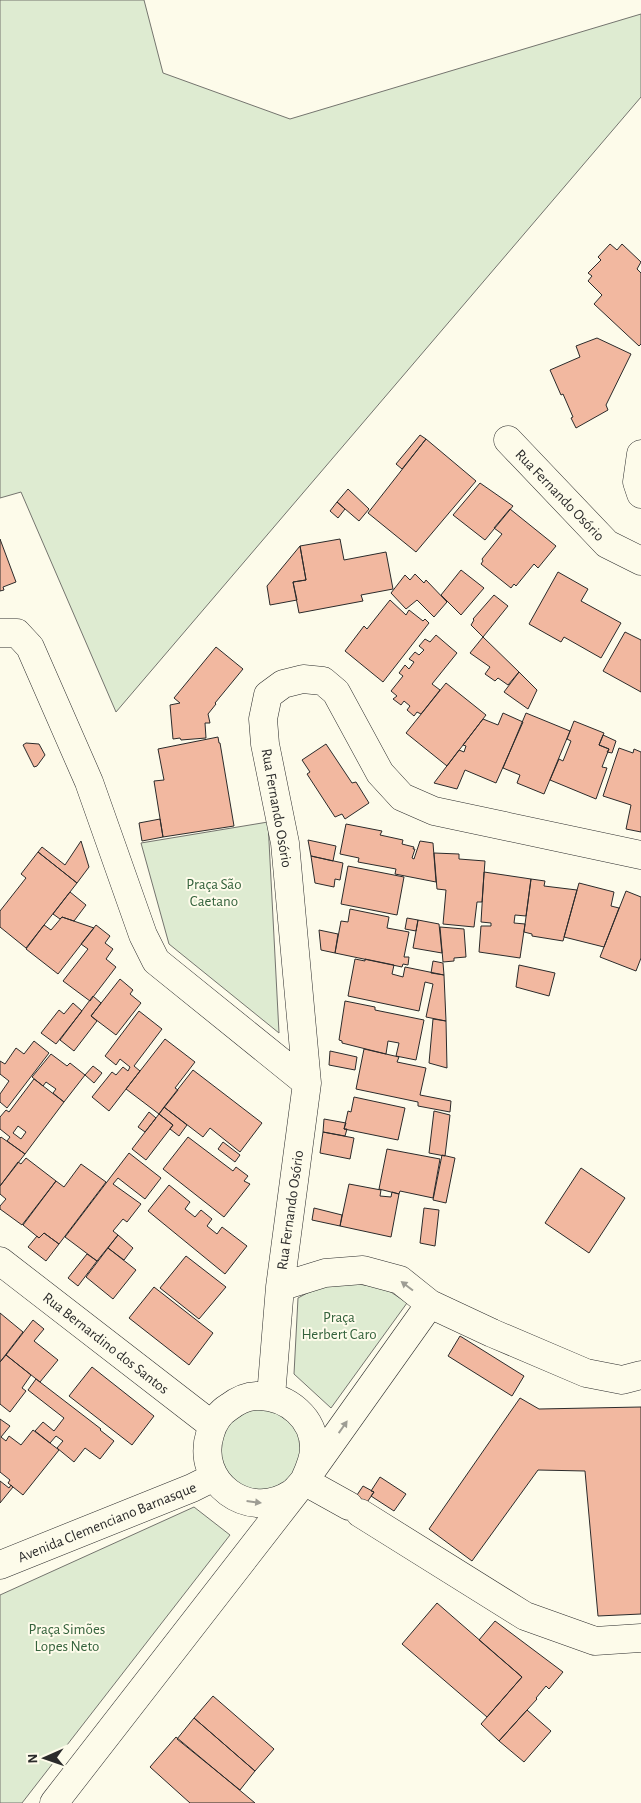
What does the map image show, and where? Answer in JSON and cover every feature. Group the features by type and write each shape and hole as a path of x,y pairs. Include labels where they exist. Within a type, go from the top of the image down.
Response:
{"street":[{"name":"Rua Fernando Osório","path":"508,440 607,544 641,561"},
{"path":"641,454 637,482 641,494"},
{"path":"9,633 30,647 89,782 143,935 156,961 308,1083"},
{"name":"Rua Fernando Osório","path":"271,1396 280,1287 308,1083 285,843 265,744 263,719 268,695 284,684 302,679 323,681 336,692 380,773 402,797 434,811 641,855"},
{"name":"Rua Bernardino dos Santos","path":"0,1261 212,1425"},
{"path":"280,1287 325,1273 363,1270 400,1280 430,1304 586,1373 622,1380 641,1375"},
{"path":"54,1803 304,1481 430,1304"},
{"path":"253,1395 271,1396 287,1403 302,1415 310,1430 314,1448 312,1465 304,1481 292,1494 275,1501 258,1504 240,1500 226,1491 214,1477 208,1461 207,1443 212,1425 222,1411 237,1401 253,1395"},
{"name":"Avenida Clemenciano Barnasque","path":"0,1565 192,1488 214,1477"},
{"path":"304,1481 355,1509 525,1616 595,1641 641,1638"}],"green space":[{"path":"0,0 144,0 163,73 290,119 641,14 641,97 116,712 21,492 0,498"},
{"name":"Praça São Caetano","path":"268,822 279,1033 169,944 141,843"},
{"name":"Praça Herbert Caro","path":"351,1283 385,1288 407,1303 331,1408 294,1374 298,1298 322,1285"},
{"path":"255,1407 282,1413 300,1434 301,1462 285,1485 258,1493 232,1483 218,1458 222,1430 230,1419"},
{"name":"Praça Simões Lopes Neto","path":"194,1507 230,1535 22,1803 0,1803 0,1595"}],"building":[{"path":"610,244 617,250 622,244 641,262 637,269 641,273 641,344 639,346 594,304 602,295 588,281 592,276 588,273 601,260 598,257"},
{"path":"597,338 631,354 606,405 608,410 576,428 563,394 561,395 550,370 580,357 576,346"},
{"path":"420,435 426,439 402,469 396,464"},
{"path":"426,439 476,481 416,552 368,513"},
{"path":"480,483 513,506 485,540 453,515"},
{"path":"348,489 369,509 359,521 337,502"},
{"path":"337,502 345,509 338,518 330,511"},
{"path":"510,509 556,546 538,568 534,564 516,586 514,584 511,588 481,564 482,559 502,534 494,528"},
{"path":"0,539 16,582 3,587 4,590 0,591"},
{"path":"340,539 344,560 386,552 393,589 361,595 363,601 299,613 293,582 306,580 300,546"},
{"path":"300,546 306,580 293,582 297,600 270,605 267,586"},
{"path":"461,570 484,588 461,615 441,595"},
{"path":"558,572 588,589 581,601 621,623 601,658 564,637 561,642 529,624"},
{"path":"415,574 424,583 426,580 447,602 434,617 417,600 406,609 391,593 405,575 410,580"},
{"path":"494,595 508,606 483,637 471,625 473,619"},
{"path":"390,600 406,615 409,610 423,621 425,619 429,623 383,682 345,651 364,626 367,629"},
{"path":"625,632 641,640 641,692 603,671"},
{"path":"436,635 457,653 432,684 440,690 421,714 417,712 414,716 407,710 410,706 404,701 401,705 393,699 397,696 391,691 403,676 399,673 405,665 409,669 414,662 409,659 415,652 419,655 424,650 419,646 425,639 430,642"},
{"path":"483,637 519,672 508,685 498,678 495,681 485,674 490,667 470,653"},
{"path":"216,647 243,669 208,714 210,723 205,723 206,738 173,739 170,705 180,703 174,698"},
{"path":"519,672 537,690 528,709 504,692"},
{"path":"446,683 486,715 447,766 406,733"},
{"path":"503,713 523,722 496,783 465,770 457,789 434,783 459,750 464,752 466,746 463,745 483,719 498,725"},
{"path":"526,713 570,731 544,794 517,783 520,775 503,768"},
{"path":"574,721 604,733 599,745 609,749 602,767 607,768 596,799 550,780 559,759 563,761 571,741 567,739"},
{"path":"603,735 616,741 612,753 607,752 609,749 599,745"},
{"path":"218,737 234,826 163,837 154,781 164,780 158,749"},
{"path":"26,743 39,744 45,755 37,766 34,767 23,745"},
{"path":"326,744 352,783 356,782 369,803 345,819 342,814 335,817 307,774 310,772 302,760"},
{"path":"619,748 633,753 634,749 641,752 641,832 626,829 631,805 603,796"},
{"path":"160,819 163,837 142,841 139,823"},
{"path":"346,824 382,831 380,835 403,840 402,844 414,847 412,858 414,859 420,841 433,843 436,882 395,874 396,869 358,862 359,858 340,854"},
{"path":"308,840 336,846 333,861 311,856"},
{"path":"81,841 89,867 77,883 38,852 42,847 65,865"},
{"path":"38,852 77,883 26,948 0,927 0,911 26,878 21,874"},
{"path":"434,853 459,854 459,859 485,861 482,902 477,902 474,927 443,924 446,890 437,889"},
{"path":"311,856 343,863 340,880 335,879 334,887 315,883"},
{"path":"348,866 404,877 397,915 341,904"},
{"path":"484,872 531,879 526,916 515,915 514,923 525,924 520,958 479,952 481,926 491,926 491,923 481,922"},
{"path":"531,879 545,881 544,886 577,890 563,941 532,936 532,934 524,932"},
{"path":"579,883 614,892 611,906 619,908 604,947 564,937"},
{"path":"626,891 641,897 641,958 636,971 600,957"},
{"path":"70,892 86,905 74,921 62,917 60,919 53,914"},
{"path":"350,909 389,917 387,928 409,932 404,957 409,957 408,965 403,964 402,967 335,953 341,921 348,922"},
{"path":"62,917 94,928 58,974 26,949 44,925 51,930"},
{"path":"407,918 418,920 416,931 405,929"},
{"path":"418,920 439,924 442,953 413,948"},
{"path":"96,925 110,936 105,943 113,949 106,959 116,967 90,1001 63,981 88,949 81,944"},
{"path":"440,927 464,929 466,957 454,958 454,961 443,962"},
{"path":"319,930 338,934 335,953 321,950"},
{"path":"355,959 365,961 365,959 394,965 392,974 403,977 405,967 444,975 446,1021 426,1017 433,984 425,982 419,1011 348,996"},
{"path":"433,961 443,963 444,975 431,973"},
{"path":"519,965 555,973 549,996 516,987"},
{"path":"120,979 133,990 130,994 141,1003 116,1035 91,1016"},
{"path":"93,996 101,1003 91,1016 97,1021 74,1051 60,1040"},
{"path":"345,1001 375,1007 375,1010 424,1020 416,1060 396,1056 399,1043 388,1041 386,1054 342,1043 339,1040"},
{"path":"73,1003 82,1011 56,1044 41,1033 59,1010 64,1014"},
{"path":"139,1011 162,1029 134,1066 140,1071 109,1111 92,1097 112,1072 116,1075 123,1067 128,1071 130,1067 120,1059 116,1065 105,1056"},
{"path":"433,1019 446,1021 447,1068 429,1063"},
{"path":"165,1039 195,1062 175,1088 178,1090 159,1114 126,1089"},
{"path":"34,1041 49,1053 7,1108 0,1102 0,1094 9,1081 0,1074 0,1061 5,1064 16,1048 24,1054"},
{"path":"364,1049 399,1057 397,1062 426,1068 420,1095 451,1101 450,1112 418,1106 418,1102 356,1089"},
{"path":"330,1051 357,1057 355,1070 329,1065"},
{"path":"51,1054 67,1066 70,1063 85,1075 64,1102 53,1093 56,1089 46,1082 43,1086 32,1077"},
{"path":"93,1066 102,1073 94,1083 85,1075"},
{"path":"193,1070 262,1123 240,1152 210,1128 203,1137 164,1107"},
{"path":"34,1079 64,1102 25,1154 7,1141 10,1137 0,1129 0,1117 6,1110 9,1112","holes":["18,1126 26,1132 21,1139 13,1133"]},
{"path":"354,1097 405,1108 398,1140 344,1129 348,1111 351,1112"},
{"path":"164,1107 187,1125 179,1136 170,1129 173,1125 159,1114"},
{"path":"434,1111 450,1115 445,1156 429,1153"},
{"path":"149,1112 156,1118 145,1132 138,1127"},
{"path":"159,1114 173,1125 146,1160 132,1149"},
{"path":"324,1119 346,1123 344,1129 347,1129 345,1136 323,1132"},
{"path":"323,1132 354,1138 350,1159 320,1153"},
{"path":"188,1137 233,1171 236,1167 248,1176 244,1181 250,1184 224,1217 163,1169"},
{"path":"0,1138 25,1154 0,1186"},
{"path":"223,1142 240,1155 235,1162 218,1149"},
{"path":"387,1149 440,1159 433,1198 400,1191 399,1194 379,1189"},
{"path":"129,1153 161,1178 145,1199 118,1178 113,1184 141,1204 127,1222 123,1219 113,1231 118,1235 97,1261 65,1237"},
{"path":"442,1155 455,1158 446,1203 433,1200"},
{"path":"26,1158 56,1181 22,1225 0,1209 0,1206 6,1199 0,1194 0,1186 18,1162 21,1164"},
{"path":"81,1164 106,1182 59,1244 44,1233 39,1238 23,1225 56,1181 64,1187"},
{"path":"581,1168 625,1198 589,1253 545,1223"},
{"path":"349,1184 381,1190 380,1196 391,1197 392,1192 399,1194 391,1237 340,1226"},
{"path":"169,1185 190,1202 185,1209 195,1217 201,1210 212,1219 207,1226 217,1234 222,1227 247,1246 225,1274 148,1211"},
{"path":"314,1208 342,1215 340,1226 312,1220"},
{"path":"424,1208 439,1210 435,1246 420,1243"},
{"path":"44,1233 59,1244 46,1261 28,1247 37,1236 39,1238"},
{"path":"118,1235 133,1248 124,1260 108,1248"},
{"path":"108,1248 136,1270 113,1299 86,1277"},
{"path":"87,1254 97,1261 78,1286 68,1278"},
{"path":"186,1256 226,1287 199,1319 160,1288"},
{"path":"154,1287 213,1333 189,1365 129,1318"},
{"path":"0,1313 23,1332 0,1362"},
{"path":"33,1320 44,1329 34,1341 58,1360 40,1382 6,1355"},
{"path":"460,1336 524,1376 512,1396 448,1356"},
{"path":"6,1355 31,1375 22,1388 26,1391 10,1412 0,1404 0,1362"},
{"path":"92,1367 154,1416 132,1445 69,1396"},
{"path":"36,1379 114,1441 100,1459 85,1448 74,1462 57,1448 63,1441 56,1436 50,1443 35,1431 43,1422 54,1431 64,1418 28,1390"},
{"path":"520,1398 539,1409 641,1407 641,1614 598,1616 585,1471 538,1470 472,1561 429,1529"},
{"path":"0,1419 10,1426 1,1437 6,1441 9,1436 21,1445 33,1430 59,1450 23,1495 8,1483 10,1480 0,1472"},
{"path":"380,1477 406,1494 394,1511 371,1496 374,1492 371,1491"},
{"path":"0,1481 9,1488 11,1485 13,1487 0,1503"},
{"path":"363,1486 374,1492 355,1520 345,1513"},
{"path":"437,1603 522,1677 487,1717 402,1644"},
{"path":"495,1621 563,1672 549,1689 546,1686 537,1699 499,1741 481,1724 522,1677 479,1640"},
{"path":"213,1696 274,1749 255,1771 194,1718"},
{"path":"527,1710 551,1731 524,1762 499,1741"},
{"path":"194,1718 255,1771 240,1790 177,1739"},
{"path":"176,1737 255,1803 190,1803 150,1767"}]}
